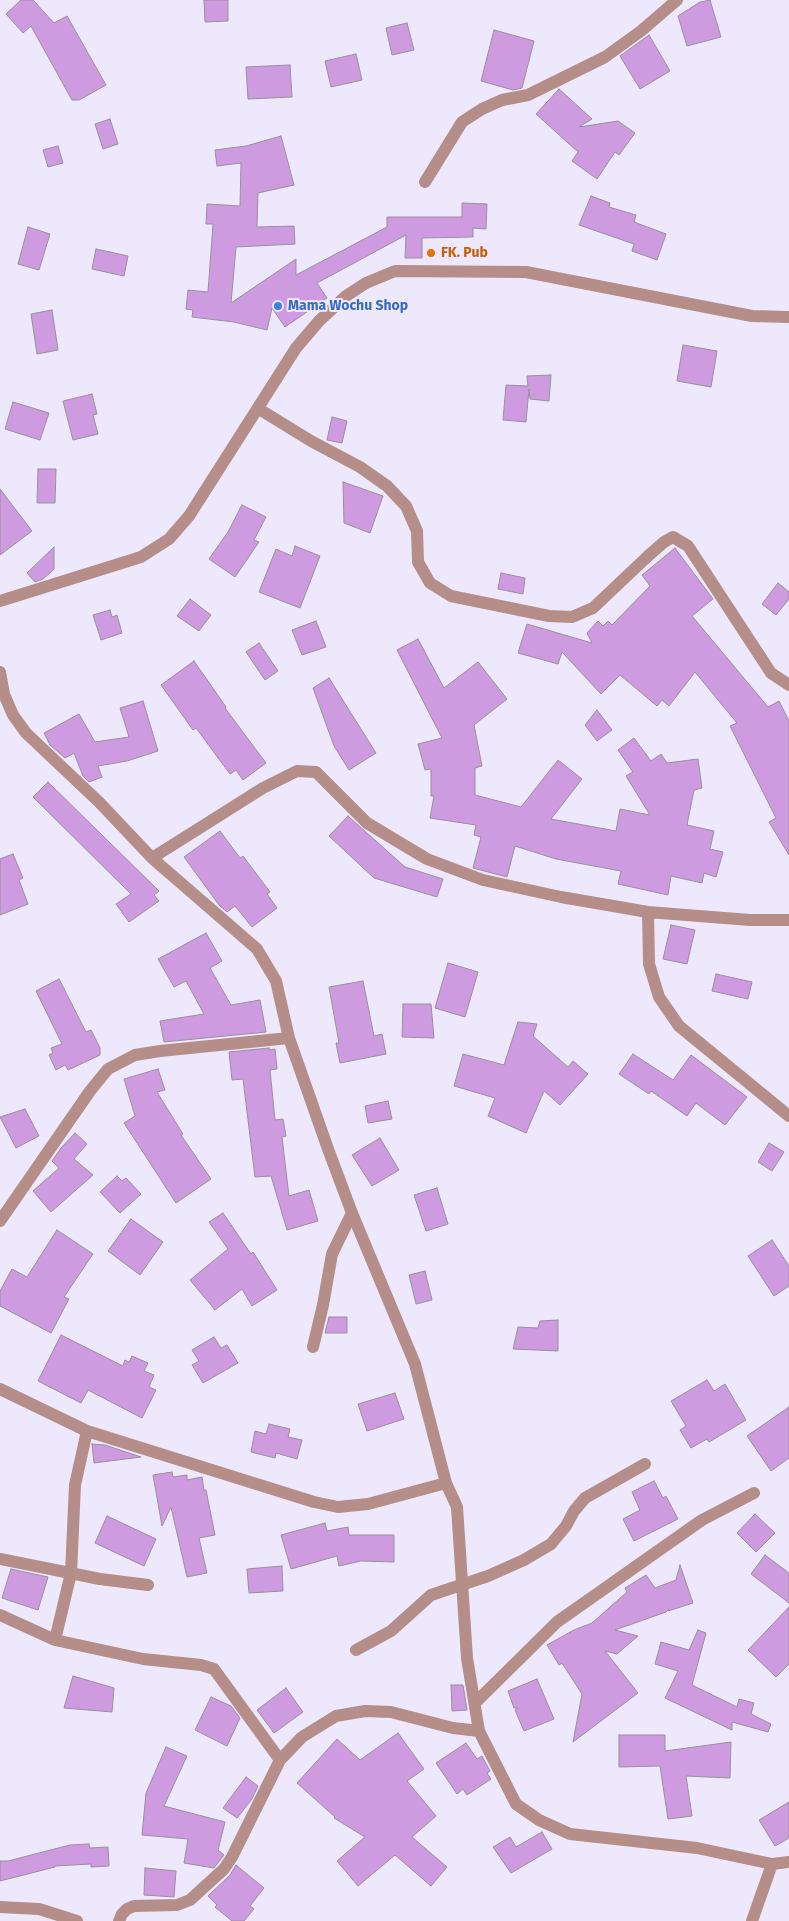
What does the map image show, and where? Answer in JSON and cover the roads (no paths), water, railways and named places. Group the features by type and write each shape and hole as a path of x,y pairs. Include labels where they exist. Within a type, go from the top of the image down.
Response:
{"street":[{"path":"425,182 462,122 482,109 502,100 528,95 605,57 641,31 677,0"},
{"path":"0,601 141,557 169,540 189,516 296,348 319,321 346,296 366,283 395,271 526,272 752,316 789,316"},
{"path":"259,408 311,441 360,467 387,486 406,506 416,531 418,562 422,569 430,582 451,596 548,616 572,617 593,608 648,556 673,537 688,546 771,673 789,685"},
{"path":"0,672 4,694 10,708 26,733 99,802 152,858 257,949 276,981 289,1038 352,1213 415,1364 446,1483 457,1507 467,1658 479,1731 516,1804 539,1820 570,1834 697,1848 772,1864 789,1862"},
{"path":"152,858 263,788 297,771 316,772 367,823 427,859 483,880 561,898 648,912 750,920 789,920"},
{"path":"648,912 649,964 659,997 679,1026 789,1116"},
{"path":"0,1221 90,1091 108,1069 135,1055 289,1038"},
{"path":"313,1347 332,1254 352,1213"},
{"path":"0,1389 87,1431 305,1499 338,1507 368,1504 446,1483"},
{"path":"54,1640 71,1573 76,1486 87,1431"},
{"path":"356,1650 391,1631 431,1595 463,1585 524,1560 551,1544 585,1498 645,1464"},
{"path":"475,1702 557,1622 702,1520 754,1493"},
{"path":"0,1559 148,1586"},
{"path":"0,1615 54,1640 143,1659 201,1666 214,1670 280,1760"},
{"path":"119,1921 127,1909 134,1906 177,1905 190,1900 224,1869 232,1857 280,1760 302,1737 336,1716 365,1712 391,1712 453,1728 479,1731"},
{"path":"752,1921 772,1864"},
{"path":"0,1907 39,1909 77,1921"}],"place":[{"name":"FK. Pub","path":"431,253"},
{"name":"Mama Wochu Shop","path":"278,306"}]}
